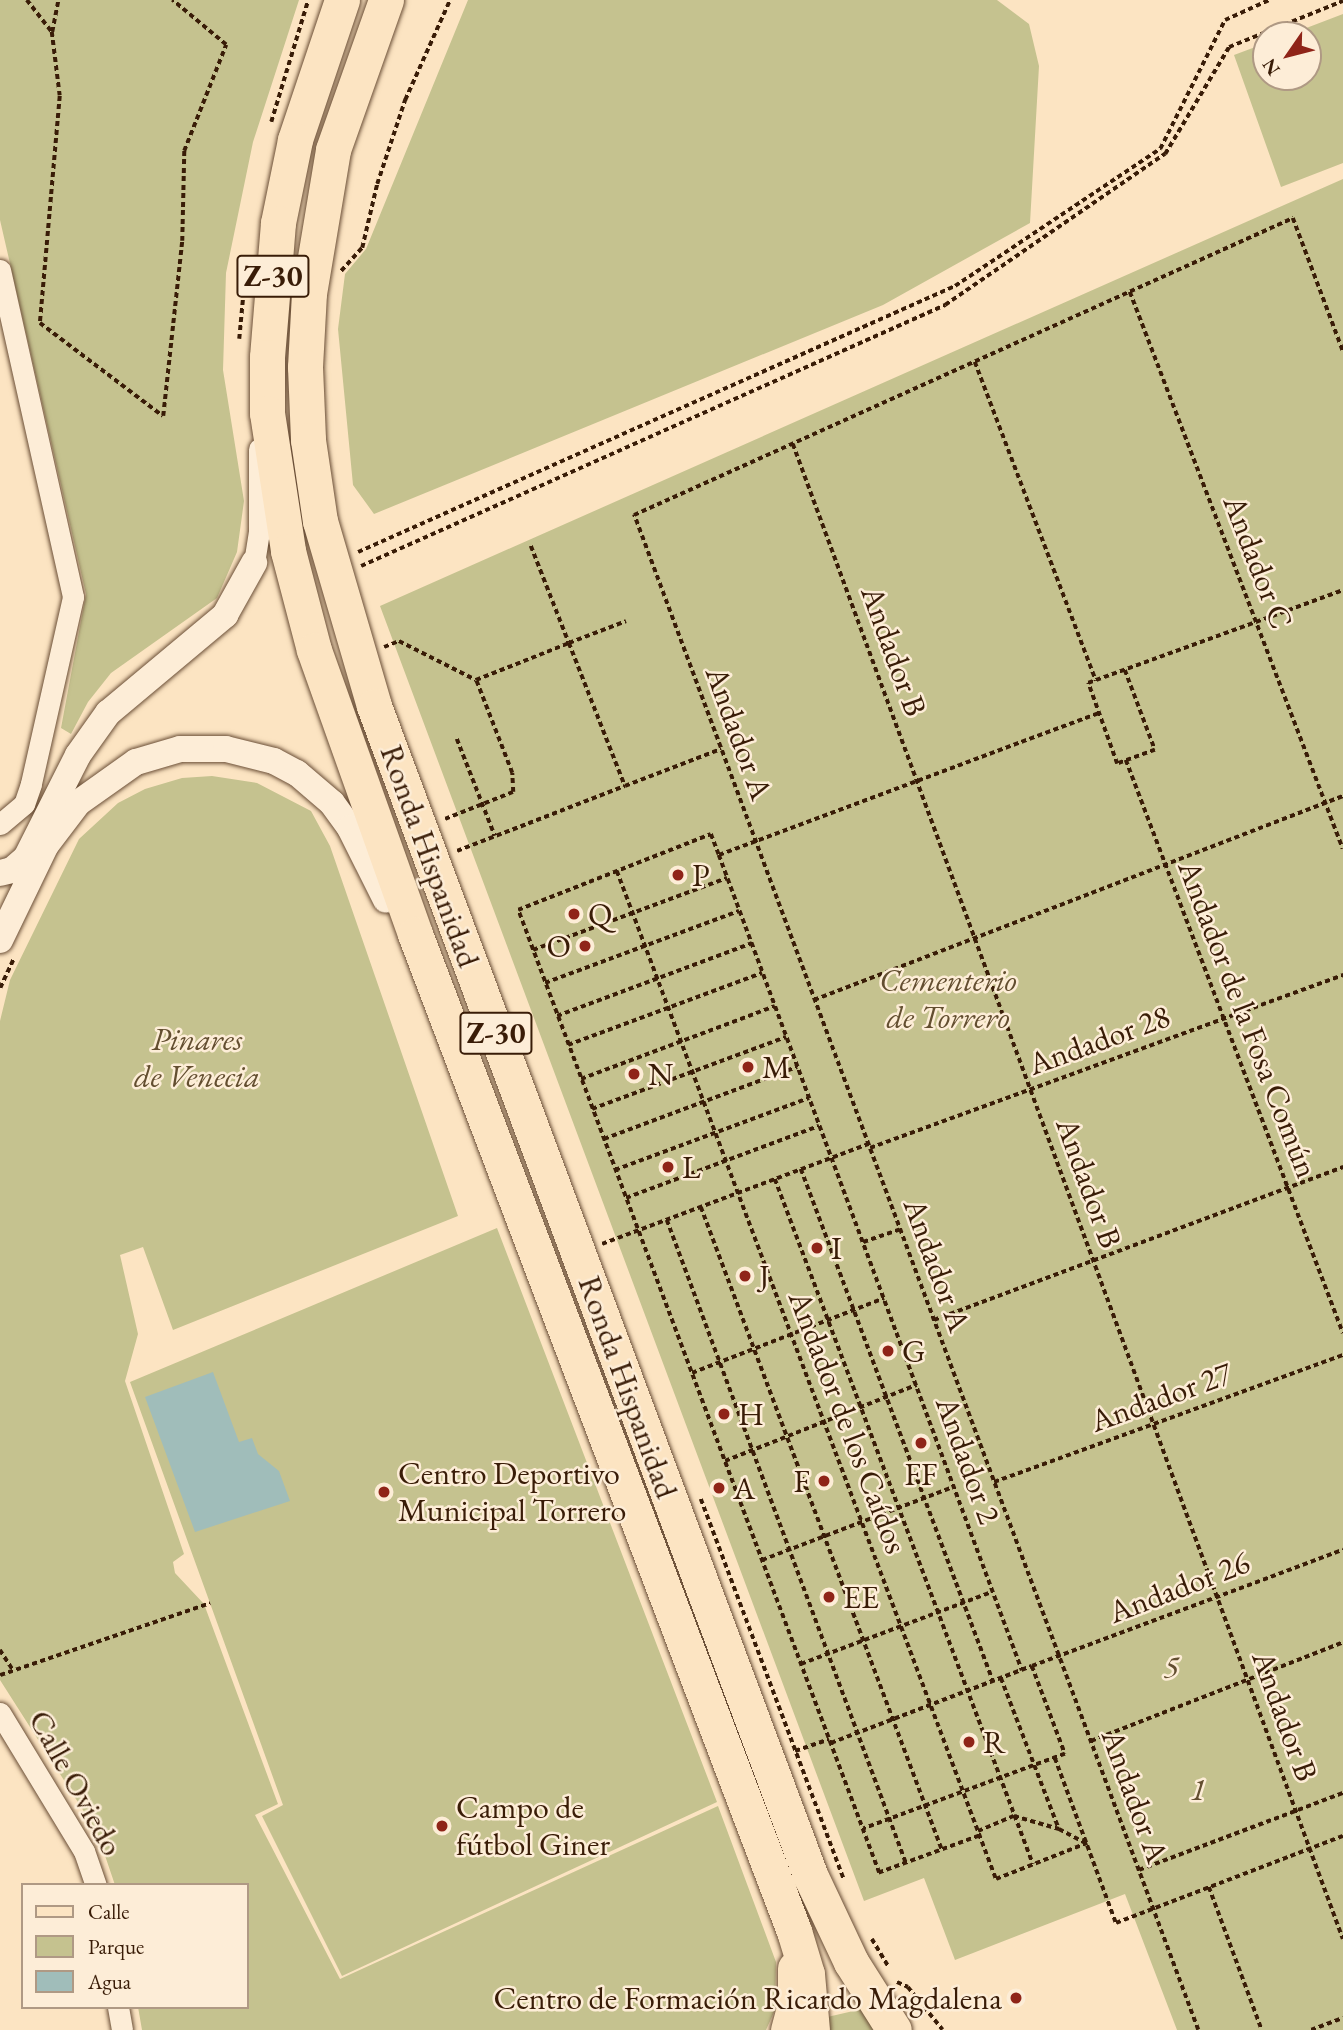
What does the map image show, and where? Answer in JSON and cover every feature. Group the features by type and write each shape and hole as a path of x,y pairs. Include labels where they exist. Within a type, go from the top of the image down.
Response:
{"highway":[{"name":"Ronda Hispanidad","path":"342,0 295,140 278,223 267,357 267,413 280,509 301,606 415,933 794,1931 807,1974 812,2030"},
{"name":"Ronda Hispanidad","path":"386,0 333,150 309,293 305,367 320,521 346,625 445,837 598,1245 781,1756 834,1927 894,2030"}],"main road":[{"path":"787,2030 794,2003 794,1931"}],"street":[{"path":"0,270 5,313 71,580 73,609 31,784 24,804 0,824"},
{"path":"0,873 12,870 26,858 78,755 108,713 225,615 254,563 259,532 260,446 267,413"},
{"path":"10,943 46,845 78,803 136,762 198,748 226,750 274,761 317,789 362,846 392,910 415,933"},
{"name":"Calle Oviedo","path":"0,1713 84,1851 95,1883"},
{"path":"118,2009 122,2030"}],"path":[{"path":"27,0 52,32"},
{"path":"58,0 52,32 60,109 40,323 163,416 182,241 184,151 226,46 172,0"},
{"path":"339,266 337,276 362,248 377,184 405,100 450,0"},
{"path":"350,544 352,555 955,286 1160,149 1225,20 1269,0"},
{"path":"356,568 945,304 1165,153 1229,47 1343,1"},
{"path":"793,444 1293,218 1343,351"},
{"name":"Andador C","path":"1129,292 1343,849"},
{"path":"975,361 1096,681"},
{"name":"Andador A","path":"793,444 634,515 1198,2030"},
{"name":"Andador B","path":"793,444 1343,1939"},
{"path":"531,546 625,786"},
{"path":"1125,670 1155,750 1117,764 1088,684 1125,670 1343,590"},
{"path":"476,680 626,621"},
{"path":"379,636 387,659"},
{"path":"383,648 399,641 476,680 512,773 513,792 482,804 445,837"},
{"path":"1087,1843 1059,1829 1014,1816 942,1850 879,1873 517,910 711,834 719,855 1099,713"},
{"path":"457,739 495,836"},
{"path":"445,837 495,836 721,749"},
{"name":"Andador de la Fosa Común","path":"1126,760 1343,1333"},
{"path":"814,1000 1343,796"},
{"name":"Andador 2","path":"719,855 1022,1670"},
{"name":"Andador de los Caídos","path":"617,871 996,1879 1033,1864"},
{"path":"533,950 727,878"},
{"path":"545,983 739,911"},
{"path":"0,988 10,943"},
{"path":"557,1016 752,943"},
{"path":"568,1045 762,973"},
{"name":"Andador 28","path":"598,1245 831,1157 1031,1090 1343,975"},
{"path":"581,1079 775,1006"},
{"path":"592,1109 786,1037"},
{"path":"604,1139 797,1067"},
{"path":"615,1170 809,1098"},
{"path":"625,1198 819,1126"},
{"path":"934,1320 1343,1167"},
{"path":"801,1169 993,1681"},
{"path":"775,1179 1033,1864 1087,1843"},
{"path":"701,1207 942,1850"},
{"path":"667,1220 906,1863"},
{"path":"863,1242 900,1229"},
{"path":"692,1373 884,1298"},
{"name":"Andador 27","path":"994,1482 1343,1355"},
{"path":"725,1461 916,1385"},
{"path":"762,1560 954,1487"},
{"path":"698,1490 781,1756 845,1883"},
{"name":"Andador 26","path":"1032,1666 1343,1550"},
{"path":"801,1664 993,1591"},
{"path":"0,1675 210,1603"},
{"path":"1091,1741 1343,1642"},
{"path":"0,1650 13,1670"},
{"path":"781,1756 858,1732 1032,1666 1065,1754 863,1829"},
{"path":"1001,1678 1059,1829"},
{"path":"1055,1758 1116,1923 1343,1836"},
{"path":"1139,1870 1343,1793"},
{"path":"1209,1887 1262,2030"},
{"path":"868,1933 897,1982 908,1987 943,2030"},
{"path":"1311,2030 1343,2018"}],"green space":[{"path":"0,0 299,0 253,142 226,273 223,370 244,501 237,552 217,598 111,673 88,702 71,734 61,728 86,594 0,220"},
{"path":"468,0 997,0 1029,24 1039,66 1030,223 883,305 374,514 353,485 338,329 345,274 366,249"},
{"path":"1343,14 1343,163 1281,187 1234,55 1252,48 1252,91 1322,91 1322,22"},
{"name":"Cementerio de Torrero","path":"1343,179 1343,2030 1177,2030 1125,1894 955,1960 924,1878 864,1901 380,606"},
{"name":"Pinares de Venecia","path":"212,776 257,783 311,811 330,846 458,1216 173,1330 143,1247 120,1255 138,1334 125,1381 184,1554 173,1562 175,1573 204,1604 278,1804 255,1815 340,1979 718,1806 776,1962 775,2010 766,2030 142,2030 138,2009 248,2009 248,1883 114,1883 97,1832 0,1680 0,1021 10,980 79,839 118,803 145,789 182,778"},
{"name":"Centro Deportivo Municipal Torrero","path":"497,1228 717,1802 342,1976 262,1816 283,1805 130,1382"},
{"path":"862,2009 877,2030 825,2030 823,2018"}],"water":[{"path":"213,1372 239,1442 252,1438 258,1454 279,1471 290,1501 195,1532 145,1397"}],"place":[{"name":"P","path":"678,875"},
{"name":"Q","path":"574,914"},
{"name":"O","path":"585,946"},
{"name":"M","path":"748,1067"},
{"name":"N","path":"634,1074"},
{"name":"L","path":"668,1167"},
{"name":"I","path":"817,1248"},
{"name":"J","path":"745,1276"},
{"name":"G","path":"888,1351"},
{"name":"H","path":"724,1414"},
{"name":"FF","path":"921,1443"},
{"name":"F","path":"824,1481"},
{"name":"A","path":"719,1488"},
{"name":"Centro Deportivo Municipal Torrero","path":"384,1492"},
{"name":"EE","path":"829,1597"},
{"name":"R","path":"969,1742"},
{"name":"Campo de fútbol Giner","path":"442,1826"},
{"name":"Centro de Formación Ricardo Magdalena","path":"1016,1998"}],"park label":[{"name":"5","path":"1171,1666"},
{"name":"1","path":"1198,1789"}]}
